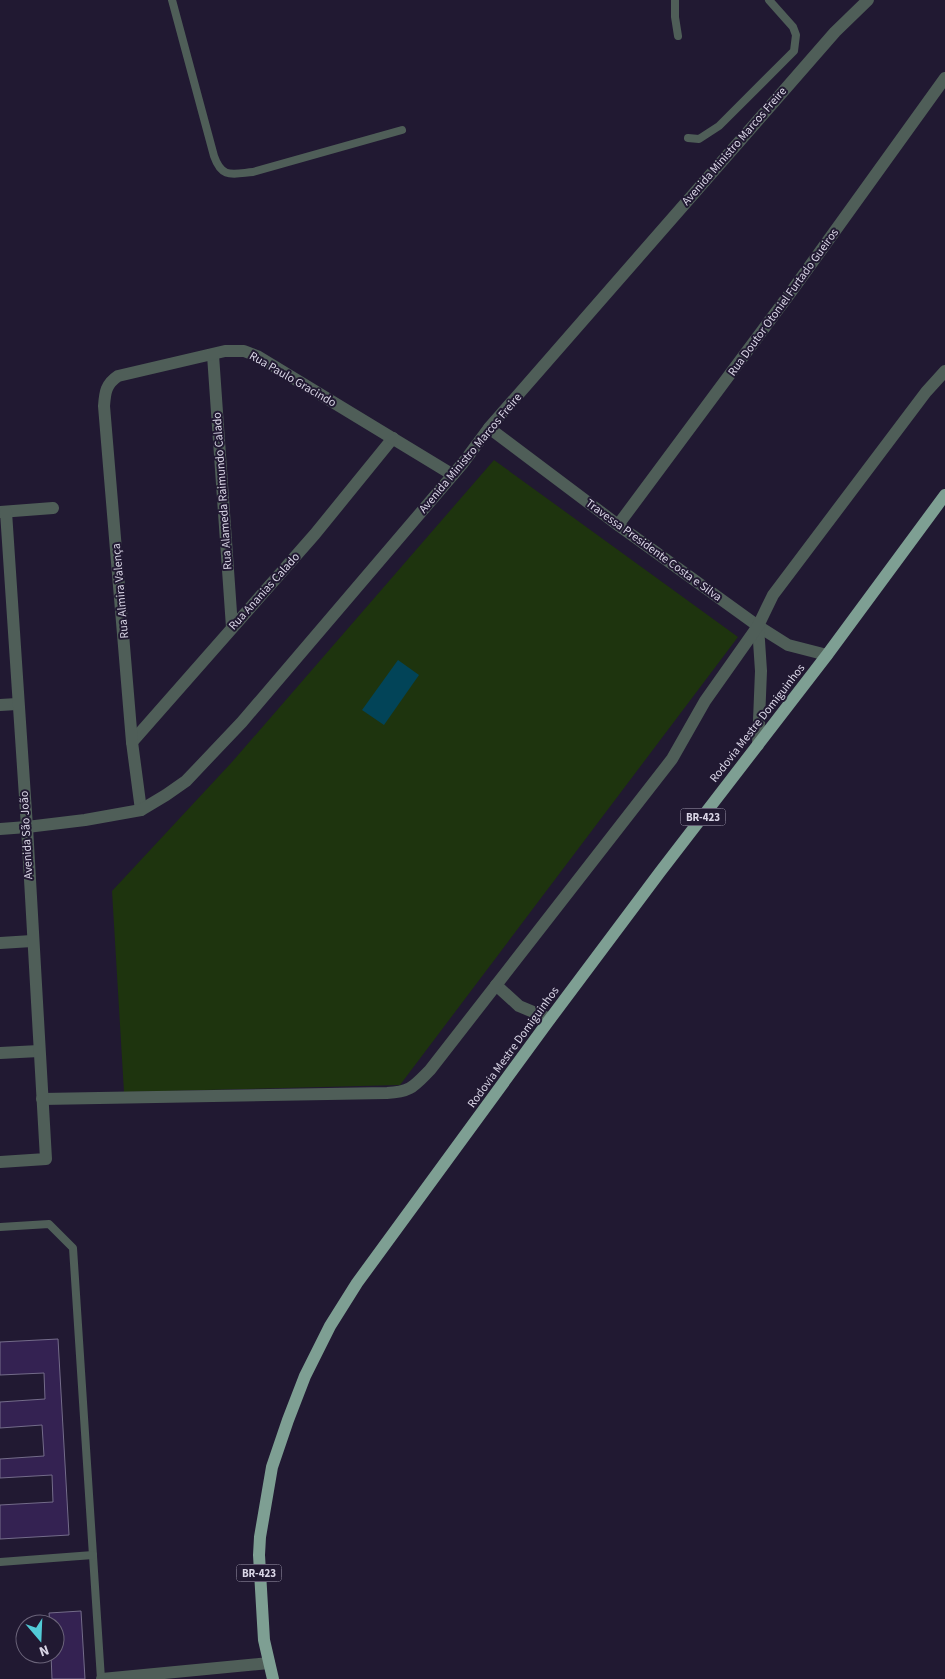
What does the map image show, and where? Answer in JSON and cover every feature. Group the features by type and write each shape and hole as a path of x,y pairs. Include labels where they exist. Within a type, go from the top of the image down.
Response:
{"main road":[{"name":"Rodovia Mestre Domiguinhos","path":"273,1679 264,1640 260,1590 260,1537 272,1467 305,1376 330,1326 357,1283 550,1019 827,655 944,496"}],"street":[{"name":"Avenida Ministro Marcos Freire","path":"0,828 27,827 85,820 141,810 186,781 242,722 490,428 828,39 868,0"},
{"name":"Rua Doutor Otoniel Furtado Gueiros","path":"618,525 791,292 945,78"},
{"name":"Rua Paulo Gracindo","path":"118,376 225,352 244,351 257,356 452,475"},
{"name":"Rua Alameda Raimundo Calado","path":"213,355 232,626"},
{"path":"42,1099 388,1093 405,1092 410,1089 430,1070 672,759 705,701 758,626 773,595 926,392 945,371"},
{"name":"Rua Almira Valença","path":"118,376 111,381 106,389 104,406 132,742 141,810"},
{"name":"Travessa Presidente Costa e Silva","path":"490,428 618,525 758,626 788,645 827,655"},
{"name":"Rua Ananias Calado","path":"132,742 232,626 315,534 393,438"},
{"path":"3,512 53,508"},
{"name":"Avenida São João","path":"0,1162 46,1159 32,941 27,827 3,512"},
{"path":"758,626 762,670 758,745"},
{"path":"0,705 17,704"},
{"path":"0,943 32,941"},
{"path":"496,985 519,1006 550,1019"},
{"path":"0,1053 39,1050"},
{"path":"102,1679 269,1663"}],"lane":[{"path":"172,0 214,156 218,167 225,172 233,174 253,172 402,130"},
{"path":"675,0 678,36"},
{"path":"688,138 699,138 719,126 794,51 796,35 793,27 768,0"},
{"path":"0,1227 49,1224 73,1248 102,1679"},
{"path":"0,1562 93,1555"}],"green space":[{"path":"494,460 738,637 400,1085 124,1092 112,891 232,762"}],"water":[{"path":"398,660 419,675 384,725 362,710"}],"building":[{"path":"58,1339 69,1535 0,1539 0,1505 53,1502 52,1475 0,1478 0,1459 44,1456 42,1425 0,1428 0,1402 45,1399 44,1373 0,1375 0,1342"},
{"path":"81,1611 85,1679 52,1679 51,1664 65,1664 65,1614 49,1613"}]}
